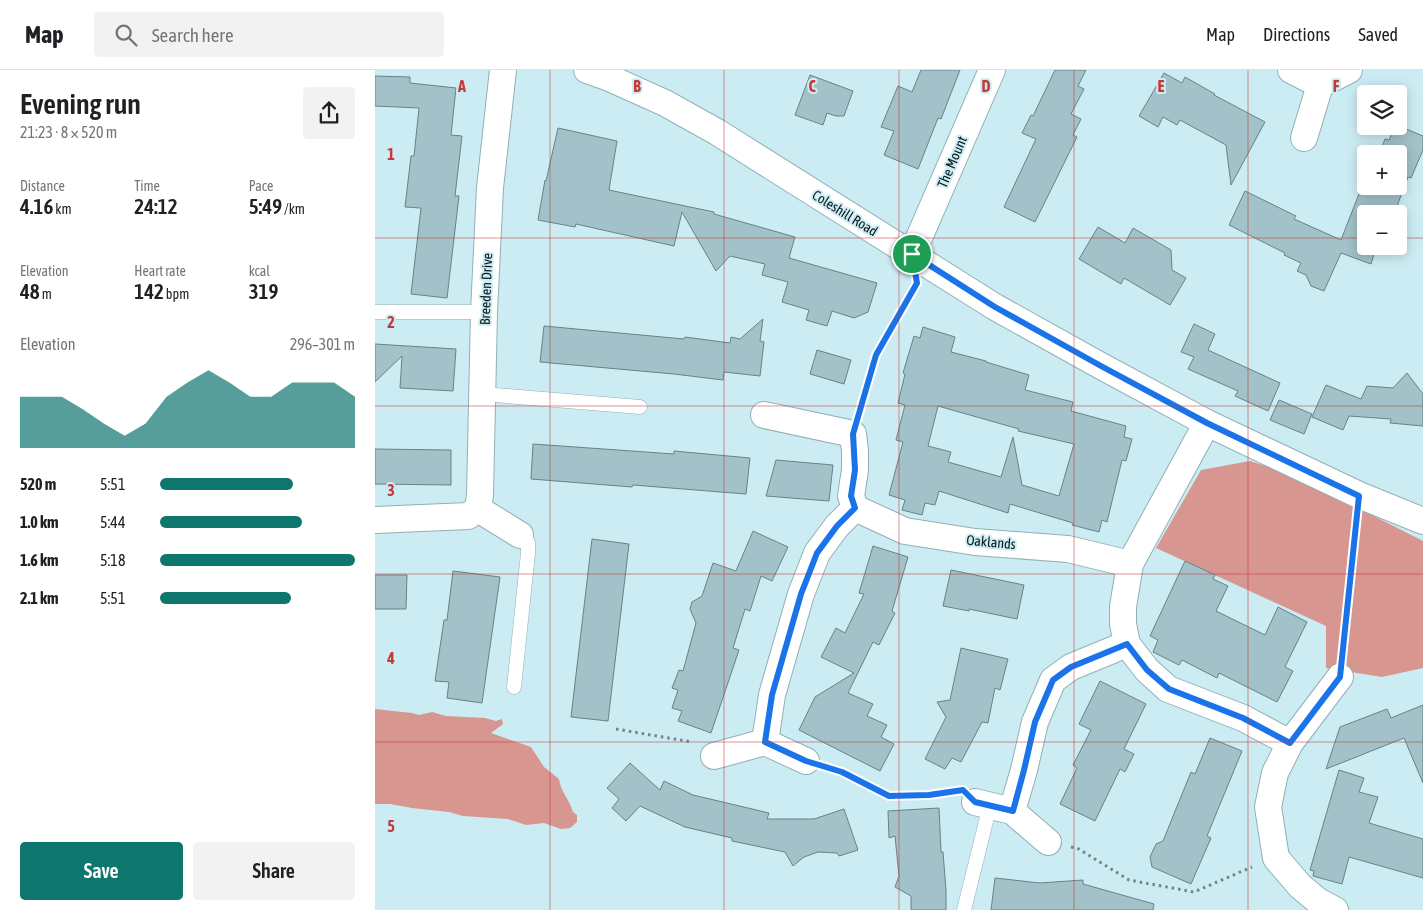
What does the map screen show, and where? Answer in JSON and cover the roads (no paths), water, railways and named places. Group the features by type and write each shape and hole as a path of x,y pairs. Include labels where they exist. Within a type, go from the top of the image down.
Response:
{"street":[{"name":"Breeden Drive","path":"478,509 490,188 503,70"},
{"name":"The Mount","path":"912,254 992,70"},
{"path":"1291,70 1320,85"},
{"path":"1304,138 1320,85 1349,70"},
{"name":"Coleshill Road","path":"599,72 665,103 717,132 995,307 1101,366 1207,423 1359,496 1423,522"},
{"path":"764,415 853,434 855,470 851,496 855,508 837,526 817,553 801,594 772,695 765,742"},
{"path":"1207,423 1130,564 1123,608 1123,624 1127,644 1147,670 1169,689 1243,718 1290,743"},
{"name":"Oaklands","path":"855,508 905,531 975,542 1068,548 1130,564"},
{"path":"375,520 467,516 478,509 520,535"},
{"path":"1049,842 993,806 1024,770 1035,722 1053,680 1071,667 1127,644"},
{"path":"1335,910 1318,901 1300,886 1276,858 1268,807 1275,773 1290,743 1340,677"},
{"path":"714,756 765,742 806,761"}],"lane":[{"path":"375,312 484,312"},
{"path":"482,394 640,407"},
{"path":"514,687 528,553 528,542 520,535"},
{"path":"963,910 993,806"}]}
